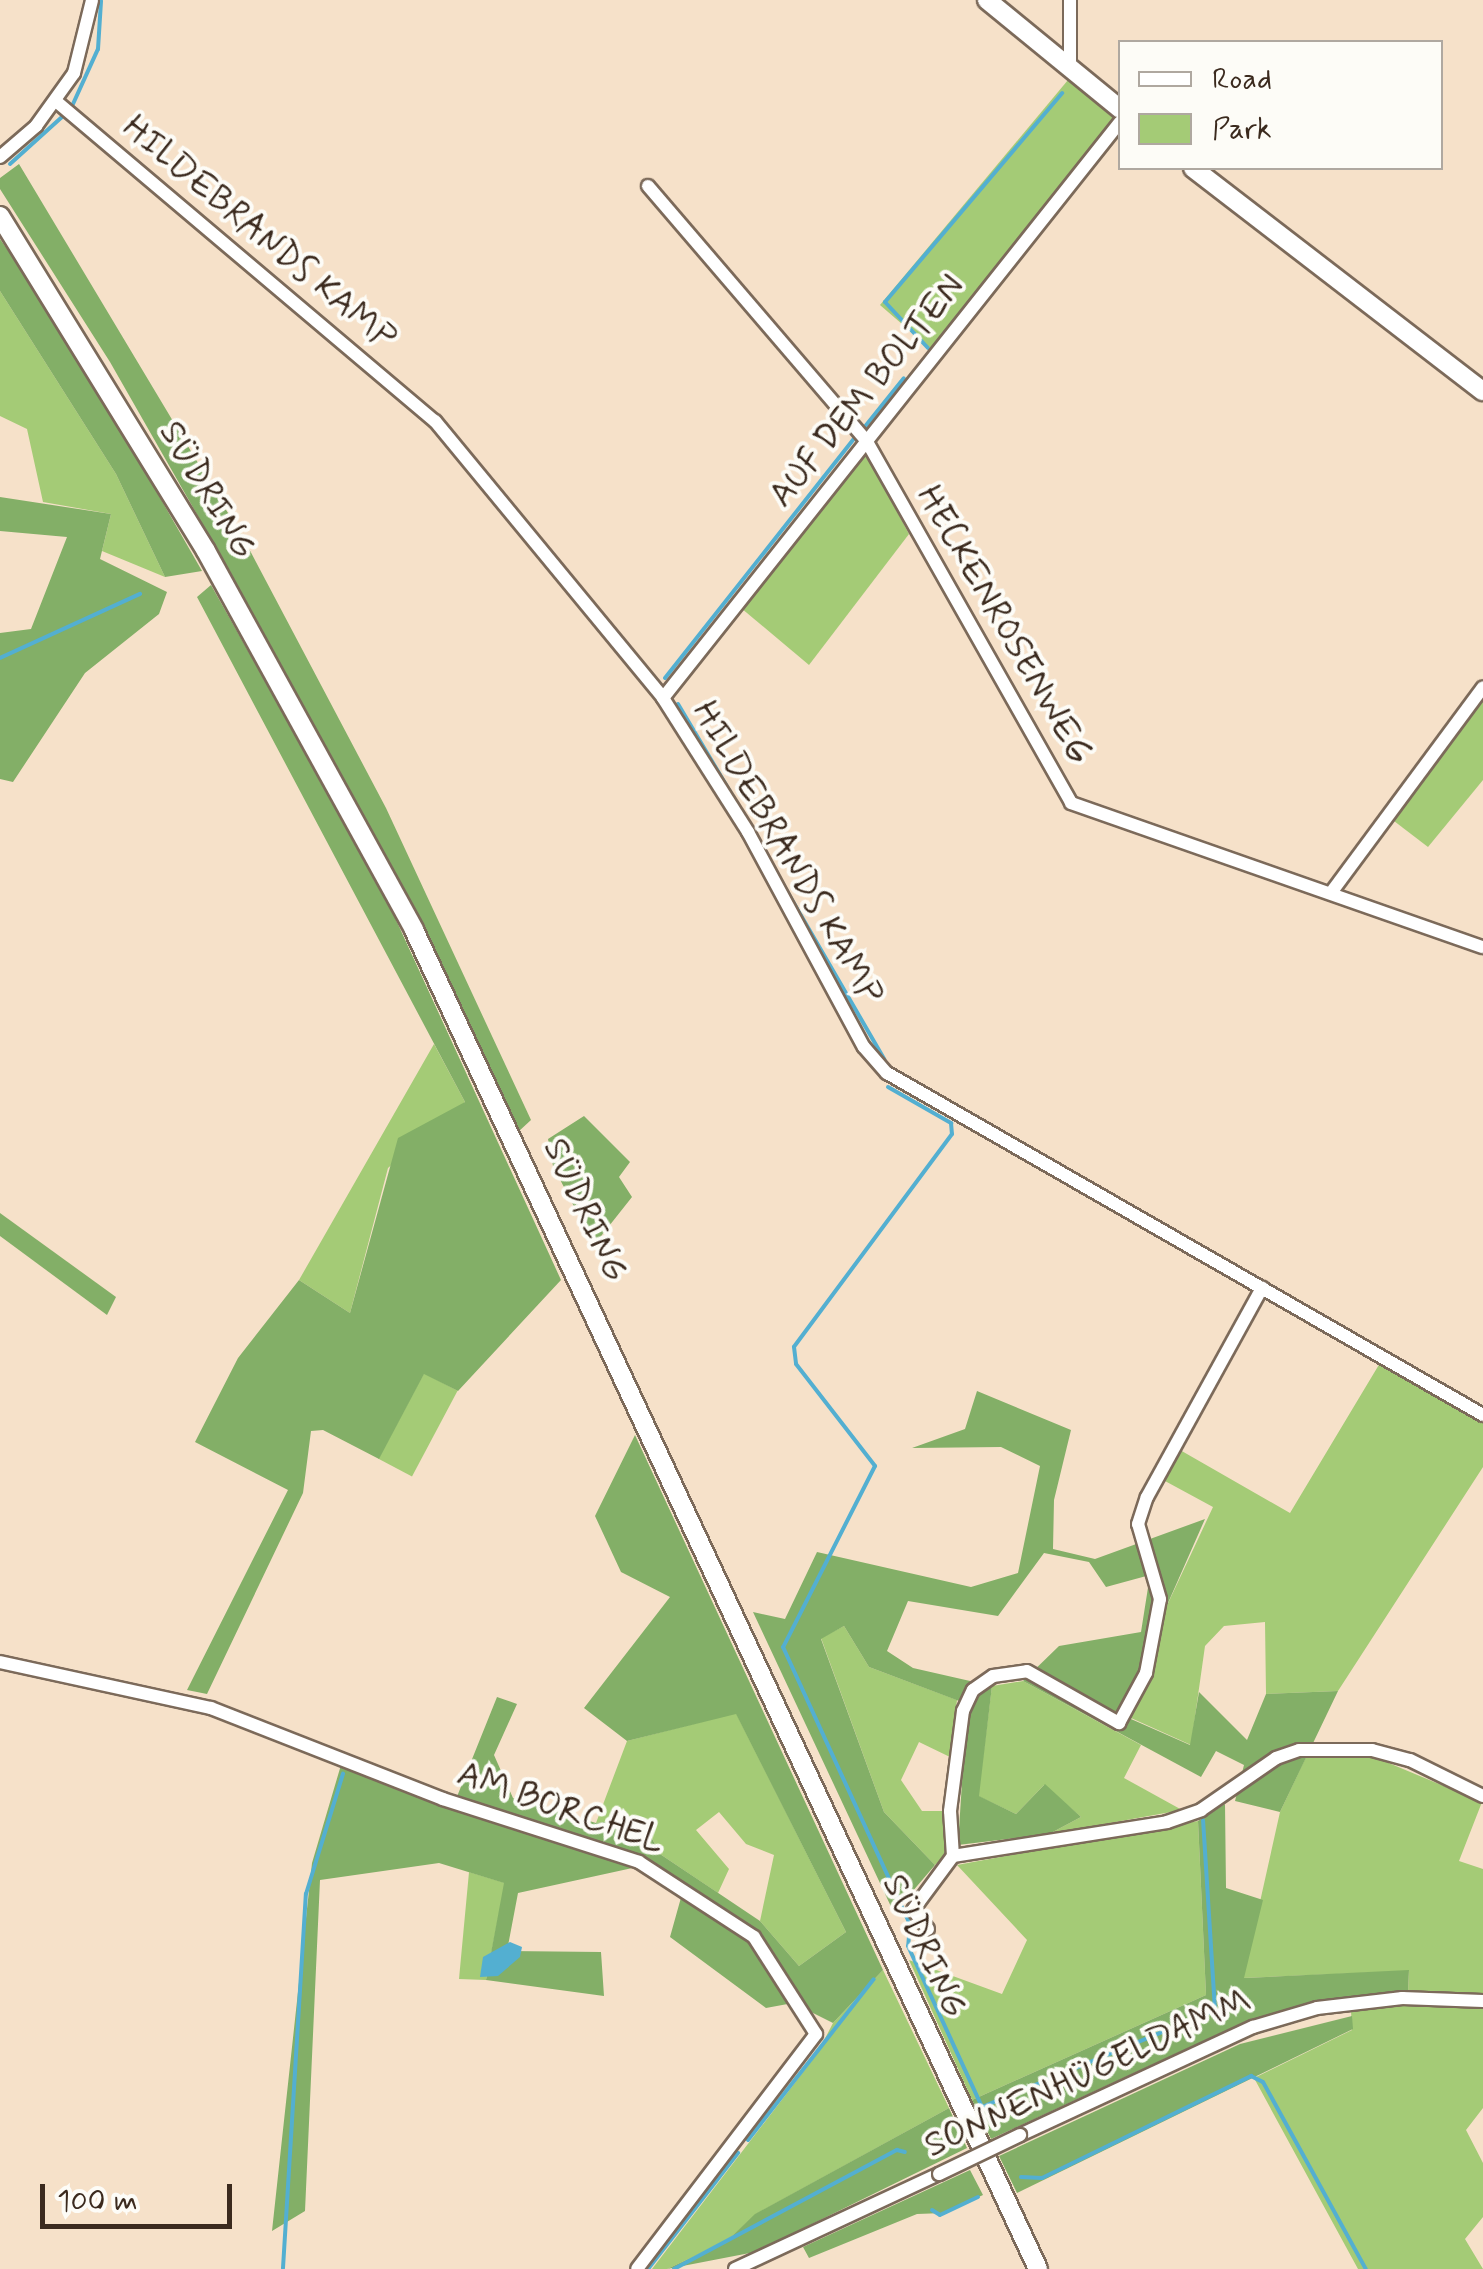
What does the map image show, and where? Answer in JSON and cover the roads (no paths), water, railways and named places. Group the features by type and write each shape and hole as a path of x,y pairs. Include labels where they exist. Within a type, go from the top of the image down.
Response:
{"main road":[{"path":"987,0 1118,107"},
{"path":"1197,170 1483,390"},
{"name":"SÜDRING","path":"0,216 206,551 414,930 506,1116 1038,2269"}],"street":[{"path":"0,157 57,102 74,73 92,0"},
{"path":"1070,0 1070,67"},
{"name":"HILDEBRANDS KAMP","path":"57,102 435,421 663,698 748,832 864,1047 887,1074 1483,1415"},
{"name":"AUF DEM BOLTEN","path":"663,698 1118,125"},
{"name":"HECKENROSENWEG","path":"648,186 866,440 1071,802 1332,890 1483,947"},
{"path":"1332,890 1483,686"},
{"path":"928,1929 913,1910 953,1856 952,1795 963,1711 973,1690 993,1676 1026,1671 1118,1723 1146,1673 1160,1599 1138,1524 1147,1496 1262,1288"},
{"name":"AM BORCHEL","path":"0,1662 212,1708 442,1799 639,1862 754,1937 816,2034 636,2269"},
{"path":"953,1856 1167,1822 1201,1810 1276,1758 1299,1750 1372,1750 1410,1760 1483,1796"},
{"name":"SONNENHÜGELDAMM","path":"735,2269 1269,2022 1317,2008 1402,1998 1483,2001"}],"water":[{"path":"510,1942 522,1947 520,1957 498,1976 480,1977 483,1957"}],"waterway":[{"path":"73,104 98,49 101,1"},
{"path":"928,348 885,302 1062,93"},
{"path":"10,164 62,117"},
{"path":"863,429 904,378"},
{"path":"665,678 856,436"},
{"path":"0,658 140,594"},
{"path":"678,704 729,790"},
{"path":"781,881 884,1059"},
{"path":"888,1087 951,1123 952,1134 794,1347 796,1364 875,1466 783,1647 910,1925 908,1946 982,2107 1215,2010 1203,1820"},
{"path":"283,2268 306,1894 343,1774"},
{"path":"748,2140 874,1979"},
{"path":"1021,2177 1042,2178 1251,2076 1263,2082 1366,2269"},
{"path":"674,2269 897,2150 905,2152"},
{"path":"648,2269 738,2153"},
{"path":"932,2210 940,2215 978,2197"}]}
